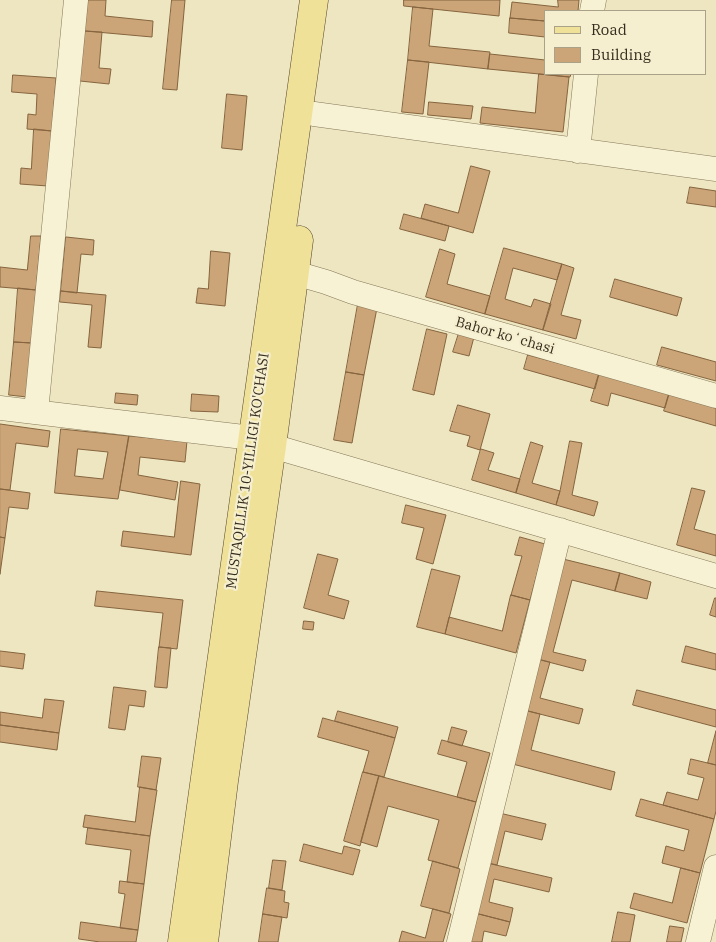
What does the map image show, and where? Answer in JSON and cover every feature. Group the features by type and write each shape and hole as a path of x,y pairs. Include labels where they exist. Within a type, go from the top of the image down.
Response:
{"main road":[{"name":"MUSTAQILLIK 10-YILLIGI KO'CHASI","path":"204,942 314,0"},
{"name":"MUSTAQILLIK 10-YILLIGI KO'CHASI","path":"182,942 262,442 295,273 330,0"}],"street":[{"path":"36,412 76,0"},
{"path":"578,150 586,75"},
{"path":"314,114 716,169"},
{"name":"Bahor koʻchasi","path":"295,273 354,292 716,396"},
{"path":"0,408 262,442 716,576"},
{"path":"459,942 560,530"},
{"path":"698,942 716,867"}],"building":[{"path":"88,0 106,0 105,16 153,21 152,37 85,31"},
{"path":"172,0 185,0 177,90 163,89"},
{"path":"404,0 500,0 499,16 404,6"},
{"path":"558,0 579,0 578,10 544,10 544,21 510,18 512,2 558,7"},
{"path":"413,7 433,9 429,46 490,52 488,69 408,60"},
{"path":"510,18 544,21 544,37 509,33"},
{"path":"85,31 102,32 99,68 111,69 109,84 80,81"},
{"path":"490,54 544,60 544,74 488,69"},
{"path":"408,60 429,62 423,114 402,112"},
{"path":"539,74 569,77 563,132 480,123 482,107 535,113"},
{"path":"13,75 56,78 52,131 27,129 28,114 36,115 37,94 12,92"},
{"path":"550,75 571,75 570,77"},
{"path":"227,94 247,96 242,150 222,148"},
{"path":"429,102 473,106 471,119 428,115"},
{"path":"34,129 52,131 48,186 20,184 21,168 31,169"},
{"path":"471,166 490,171 473,233 421,218 425,204 458,213"},
{"path":"690,187 716,191 716,207 687,203"},
{"path":"404,214 449,226 445,241 400,229"},
{"path":"31,236 41,236 36,290 0,287 0,267 27,270"},
{"path":"66,237 94,240 93,255 81,254 77,293 61,291"},
{"path":"504,248 562,264 557,280 513,268 505,299 531,307 534,299 551,304 543,330 485,314"},
{"path":"440,249 455,254 447,284 490,296 485,314 426,297"},
{"path":"211,251 230,253 225,306 196,303 198,288 208,289"},
{"path":"562,264 574,268 561,315 581,320 576,339 543,330"},
{"path":"615,279 682,298 677,316 610,297"},
{"path":"18,288 36,290 32,343 14,342"},
{"path":"61,291 106,295 101,348 88,347 92,305 60,302"},
{"path":"358,304 377,308 364,375 346,372"},
{"path":"427,329 447,334 434,395 413,390"},
{"path":"459,333 474,337 469,356 453,352"},
{"path":"14,342 32,343 27,397 9,395"},
{"path":"662,347 716,362 716,381 657,365"},
{"path":"528,355 599,374 595,389 524,369"},
{"path":"346,372 364,375 352,443 334,440"},
{"path":"599,374 669,394 665,408 611,393 608,406 591,401"},
{"path":"116,393 138,395 137,405 115,403"},
{"path":"192,394 219,396 218,412 191,411"},
{"path":"669,394 716,407 716,426 664,411"},
{"path":"458,405 490,414 480,450 467,446 470,436 450,431"},
{"path":"0,424 50,431 48,447 16,443 10,490 0,489"},
{"path":"61,429 129,436 118,499 55,493","holes":["78,449 108,452 103,479 75,476"]},
{"path":"129,436 187,441 185,462 140,457 138,475 178,482 175,500 120,490"},
{"path":"570,441 582,443 572,495 598,502 594,516 556,505"},
{"path":"531,442 543,446 532,483 560,491 556,505 516,493"},
{"path":"481,449 494,453 488,470 520,479 516,493 472,480"},
{"path":"181,481 200,484 191,555 121,546 123,531 174,537"},
{"path":"692,488 705,491 694,529 716,535 716,556 677,545"},
{"path":"0,489 30,493 28,509 9,507 5,538 0,537"},
{"path":"406,505 446,515 433,564 416,559 424,528 402,523"},
{"path":"0,537 5,538 0,574"},
{"path":"520,537 545,544 530,600 511,595 522,556 515,555"},
{"path":"318,554 338,559 328,595 349,601 344,619 304,608"},
{"path":"559,558 620,573 615,591 572,580 553,652 586,660 583,671 533,658"},
{"path":"432,569 460,576 445,634 417,627"},
{"path":"620,573 651,582 647,599 615,591"},
{"path":"97,591 183,600 177,649 159,647 163,613 95,606"},
{"path":"511,595 530,600 516,653 445,634 449,617 502,631"},
{"path":"716,598 716,617 710,615"},
{"path":"304,621 314,622 313,630 303,629"},
{"path":"686,646 716,654 716,670 682,662"},
{"path":"159,647 171,648 167,688 155,687"},
{"path":"0,651 25,654 23,669 0,666"},
{"path":"533,658 550,662 540,698 583,709 579,724 520,709"},
{"path":"114,687 146,691 144,707 129,705 125,730 109,728"},
{"path":"637,690 716,710 716,727 633,705"},
{"path":"45,699 64,701 59,733 0,725 0,712 42,718"},
{"path":"520,709 540,714 531,750 615,772 611,790 505,762"},
{"path":"338,711 398,727 395,738 335,721"},
{"path":"323,718 395,738 384,777 363,772 369,751 318,737"},
{"path":"0,725 59,733 57,750 0,742"},
{"path":"452,727 467,731 462,746 448,742"},
{"path":"716,731 716,765 708,763"},
{"path":"442,740 490,753 476,802 457,797 467,762 438,754"},
{"path":"142,756 161,758 156,790 138,787"},
{"path":"691,759 716,765 716,811 714,819 663,805 667,792 698,800 704,778 688,774"},
{"path":"363,772 379,776 360,846 344,841"},
{"path":"379,776 476,802 458,868 428,860 439,820 388,806 377,847 361,842"},
{"path":"140,787 157,790 150,836 83,827 85,815 135,822"},
{"path":"641,799 714,819 700,873 662,863 666,846 684,851 689,830 636,816"},
{"path":"495,812 546,824 542,840 505,831 497,865 483,862"},
{"path":"88,828 150,836 144,884 127,882 131,850 86,844"},
{"path":"304,844 342,854 344,846 360,850 353,875 300,861"},
{"path":"273,860 286,861 282,890 269,888"},
{"path":"433,861 460,869 449,913 421,906"},
{"path":"483,862 552,878 549,892 494,879 489,902 513,908 510,922 471,912"},
{"path":"681,868 700,873 687,923 630,908 634,893 672,903"},
{"path":"120,881 144,884 138,930 120,928 125,894 119,893"},
{"path":"267,888 285,891 284,902 289,903 287,918 263,914"},
{"path":"433,909 451,914 443,942 399,942 402,931 425,938"},
{"path":"471,912 510,922 506,936 484,931 482,942 464,942"},
{"path":"618,912 635,915 630,942 612,942"},
{"path":"263,914 282,917 278,942 259,942"},
{"path":"81,922 138,930 136,942 100,942 79,939"},
{"path":"670,926 684,928 681,942 667,942"}]}
